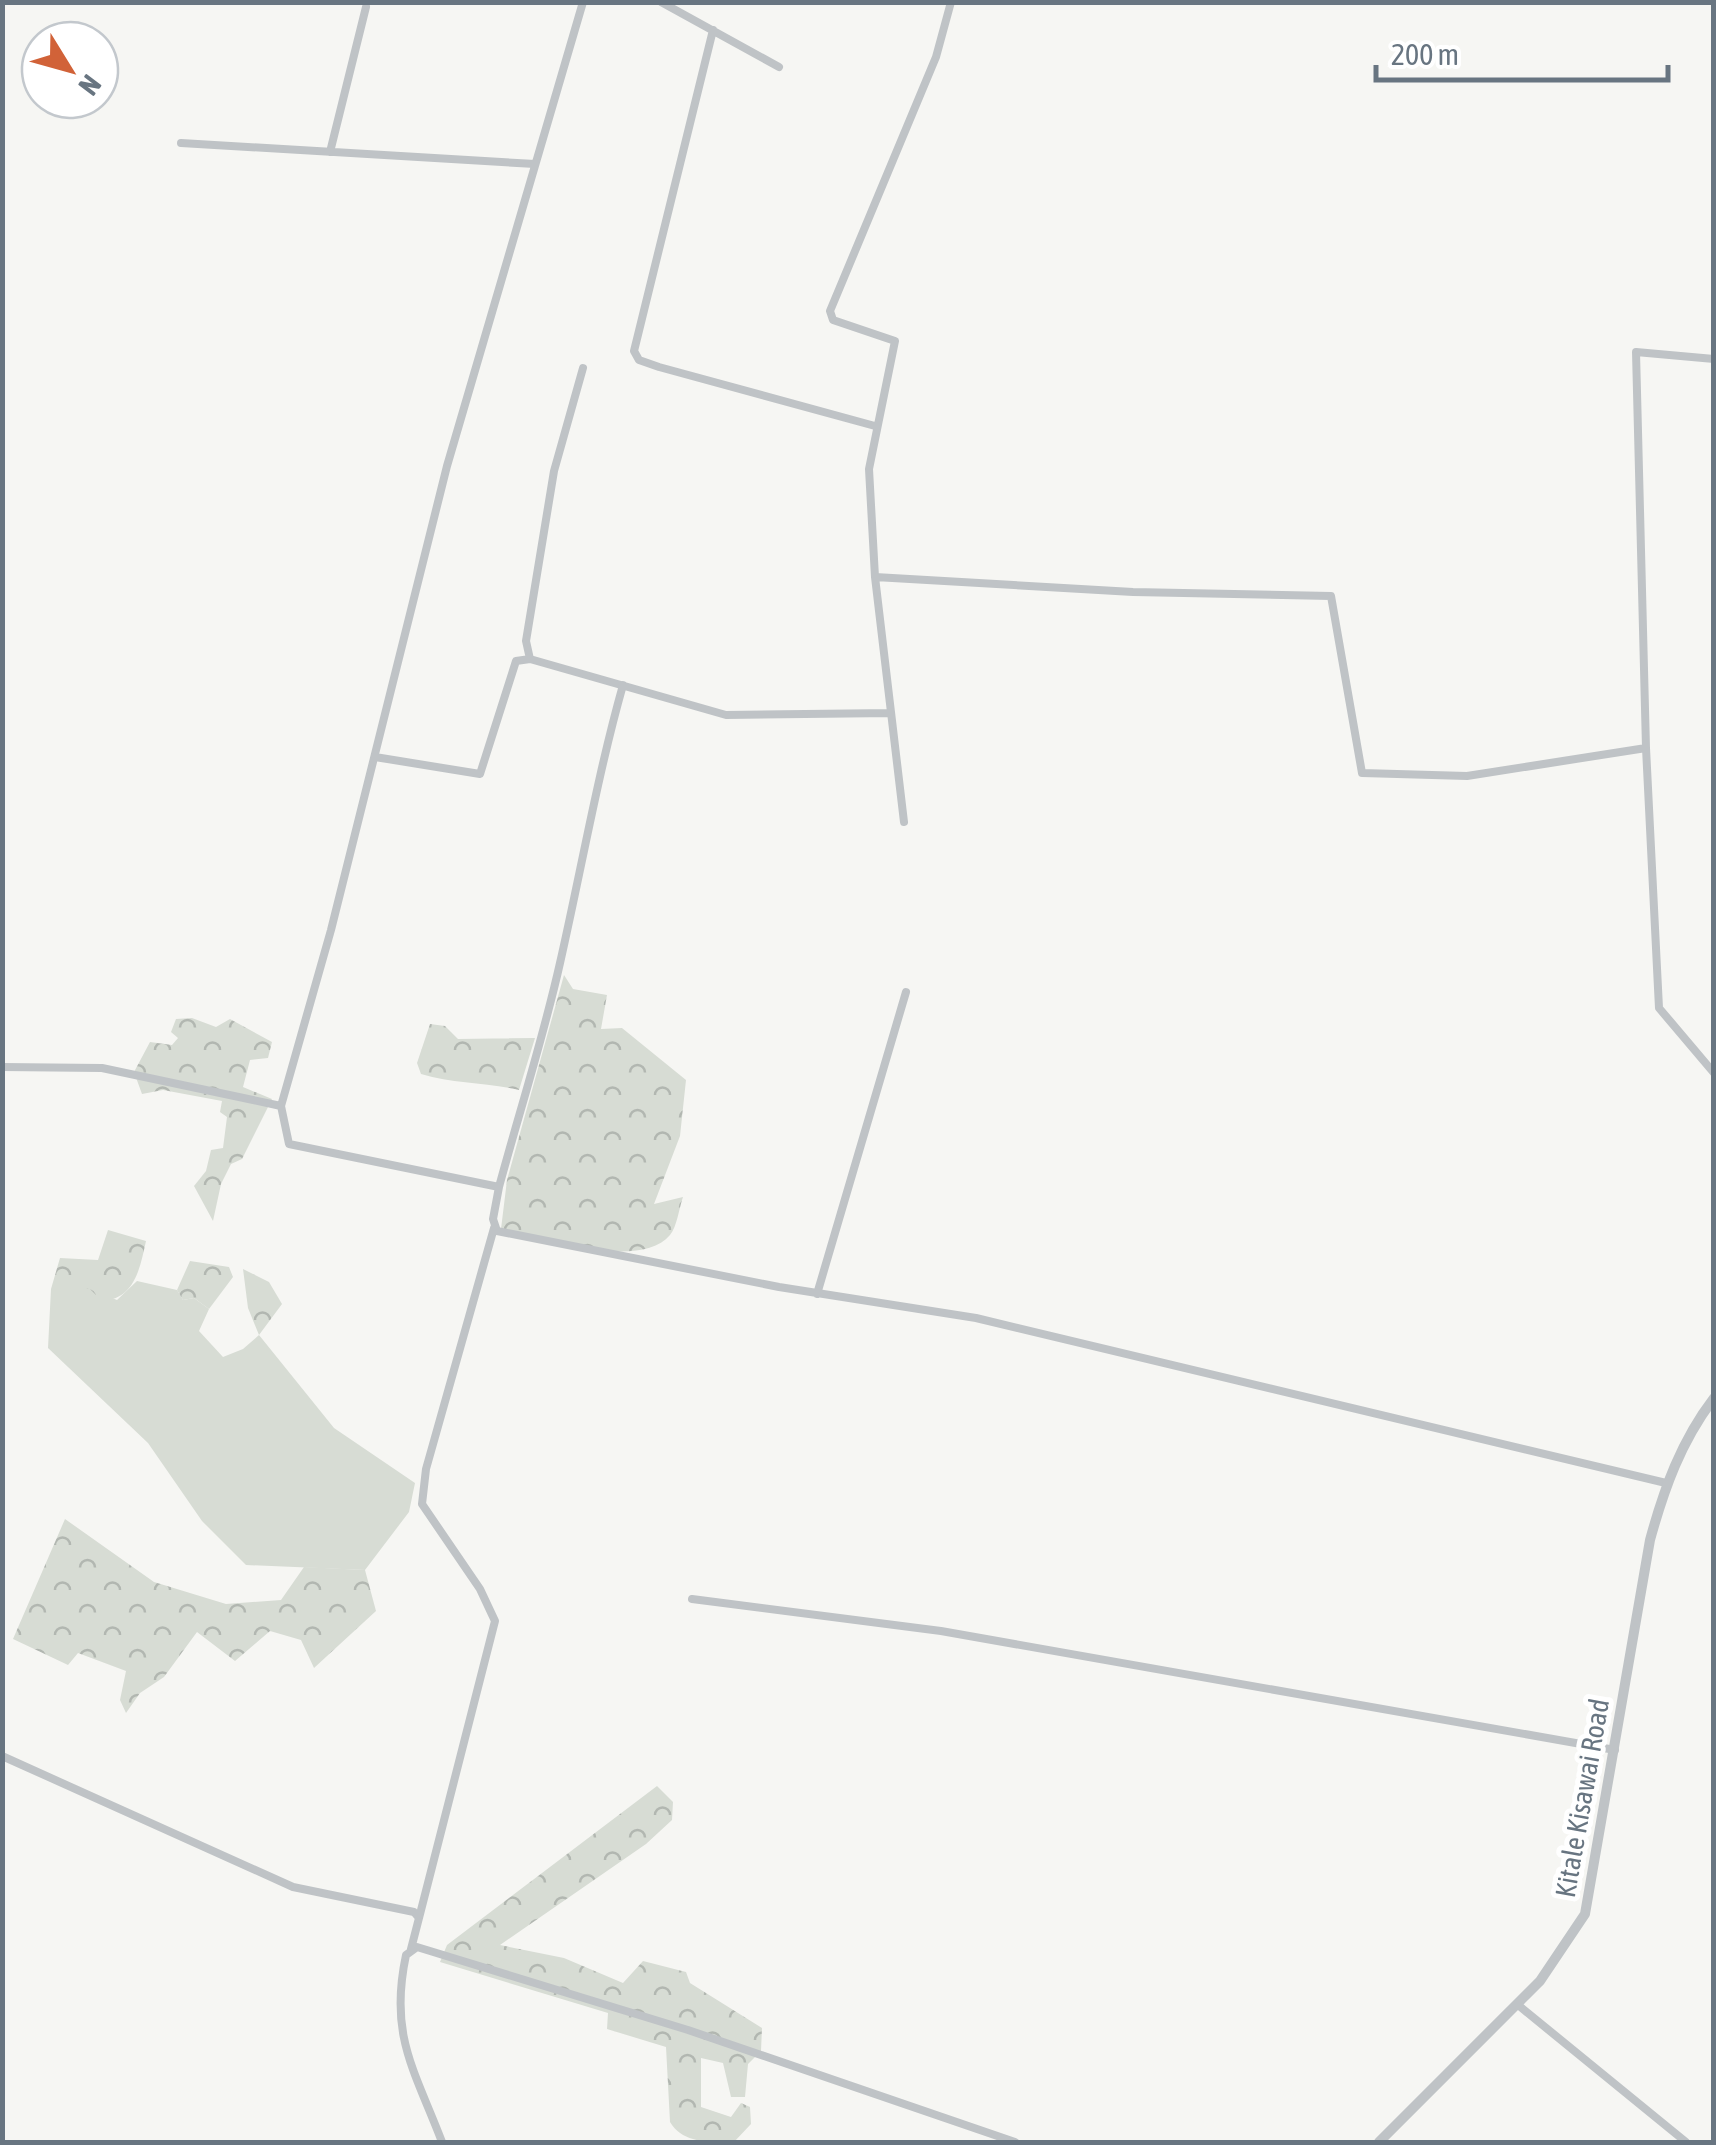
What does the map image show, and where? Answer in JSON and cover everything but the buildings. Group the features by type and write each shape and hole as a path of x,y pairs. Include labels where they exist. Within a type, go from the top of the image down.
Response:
{"street":[{"path":"499,1187 289,1144 281,1106 375,758 447,466 583,2"},
{"path":"661,2 779,67"},
{"path":"904,822 875,577 869,469 895,340 833,320 830,311 936,57 950,2"},
{"path":"330,152 366,7"},
{"path":"713,30 634,351 640,360 659,367 875,426"},
{"path":"181,142 535,164"},
{"path":"1714,359 1636,352 1646,748 1659,1008 1714,1073"},
{"path":"530,659 526,640 535,606 554,470 583,368"},
{"path":"875,577 1133,592 1331,596 1362,773 1467,776 1646,748"},
{"path":"375,758 480,774 516,660 530,659 726,715 891,713"},
{"path":"442,2142 403,2042 398,1994 495,1621 480,1589 422,1504 426,1468 494,1226 499,1187 559,969 598,798 603,756 623,685"},
{"path":"817,1294 906,992"},
{"path":"2,1068 102,1068 281,1106"},
{"path":"494,1226 503,1235 817,1294 976,1318 1666,1483"},
{"name":"Kitale Kisawai Road","path":"1379,2142 1518,2004 1572,1940 1585,1914 1650,1540 1666,1483 1696,1421 1714,1398"},
{"path":"692,1600 941,1631 1615,1750"},
{"path":"2,1756 293,1886 414,1912 419,1918"},
{"path":"411,1948 424,1946 688,2030 1015,2142"},
{"path":"1518,2004 1686,2142"}],"green space":[{"path":"564,975 573,989 607,995 601,1029 622,1028 686,1080 680,1136 654,1204 683,1197 676,1222 670,1235 637,1251 589,1249 501,1229 507,1180"},
{"path":"192,1018 216,1027 230,1019 272,1042 268,1058 250,1060 243,1087 272,1099 242,1159 231,1164 221,1184 213,1221 194,1186 206,1171 211,1150 223,1148 227,1117 220,1112 222,1101 163,1090 142,1094 134,1072 150,1042 172,1045 178,1038 171,1032 176,1019"},
{"path":"430,1024 445,1026 458,1039 535,1038 519,1090 421,1074 417,1063"},
{"path":"108,1230 146,1241 129,1288 122,1295 102,1301 90,1289 51,1289 60,1258 98,1260"},
{"path":"190,1261 229,1267 233,1277 209,1309 194,1298 183,1300 177,1290"},
{"path":"243,1269 269,1282 282,1304 259,1335 248,1308"},
{"path":"137,1281 177,1290 183,1300 194,1298 209,1309 199,1331 223,1357 243,1349 259,1335 334,1428 415,1483 409,1512 365,1570 246,1565 202,1521 148,1443 48,1348 51,1289 90,1289 117,1300"},
{"path":"65,1519 154,1582 226,1604 281,1600 304,1567 365,1570 376,1611 314,1668 301,1640 270,1631 235,1661 197,1632 164,1677 140,1693 126,1713 120,1700 126,1671 78,1653 68,1665 13,1639"},
{"path":"657,1786 673,1802 672,1820 646,1844 500,1945 564,1958 623,1983 643,1961 686,1972 690,1983 762,2028 761,2051 748,2064 745,2097 731,2097 723,2063 701,2058 701,2107 731,2117 741,2103 750,2107 751,2124 734,2142 690,2138 670,2122 666,2047 607,2029 608,2013 440,1962 447,1945"}]}
